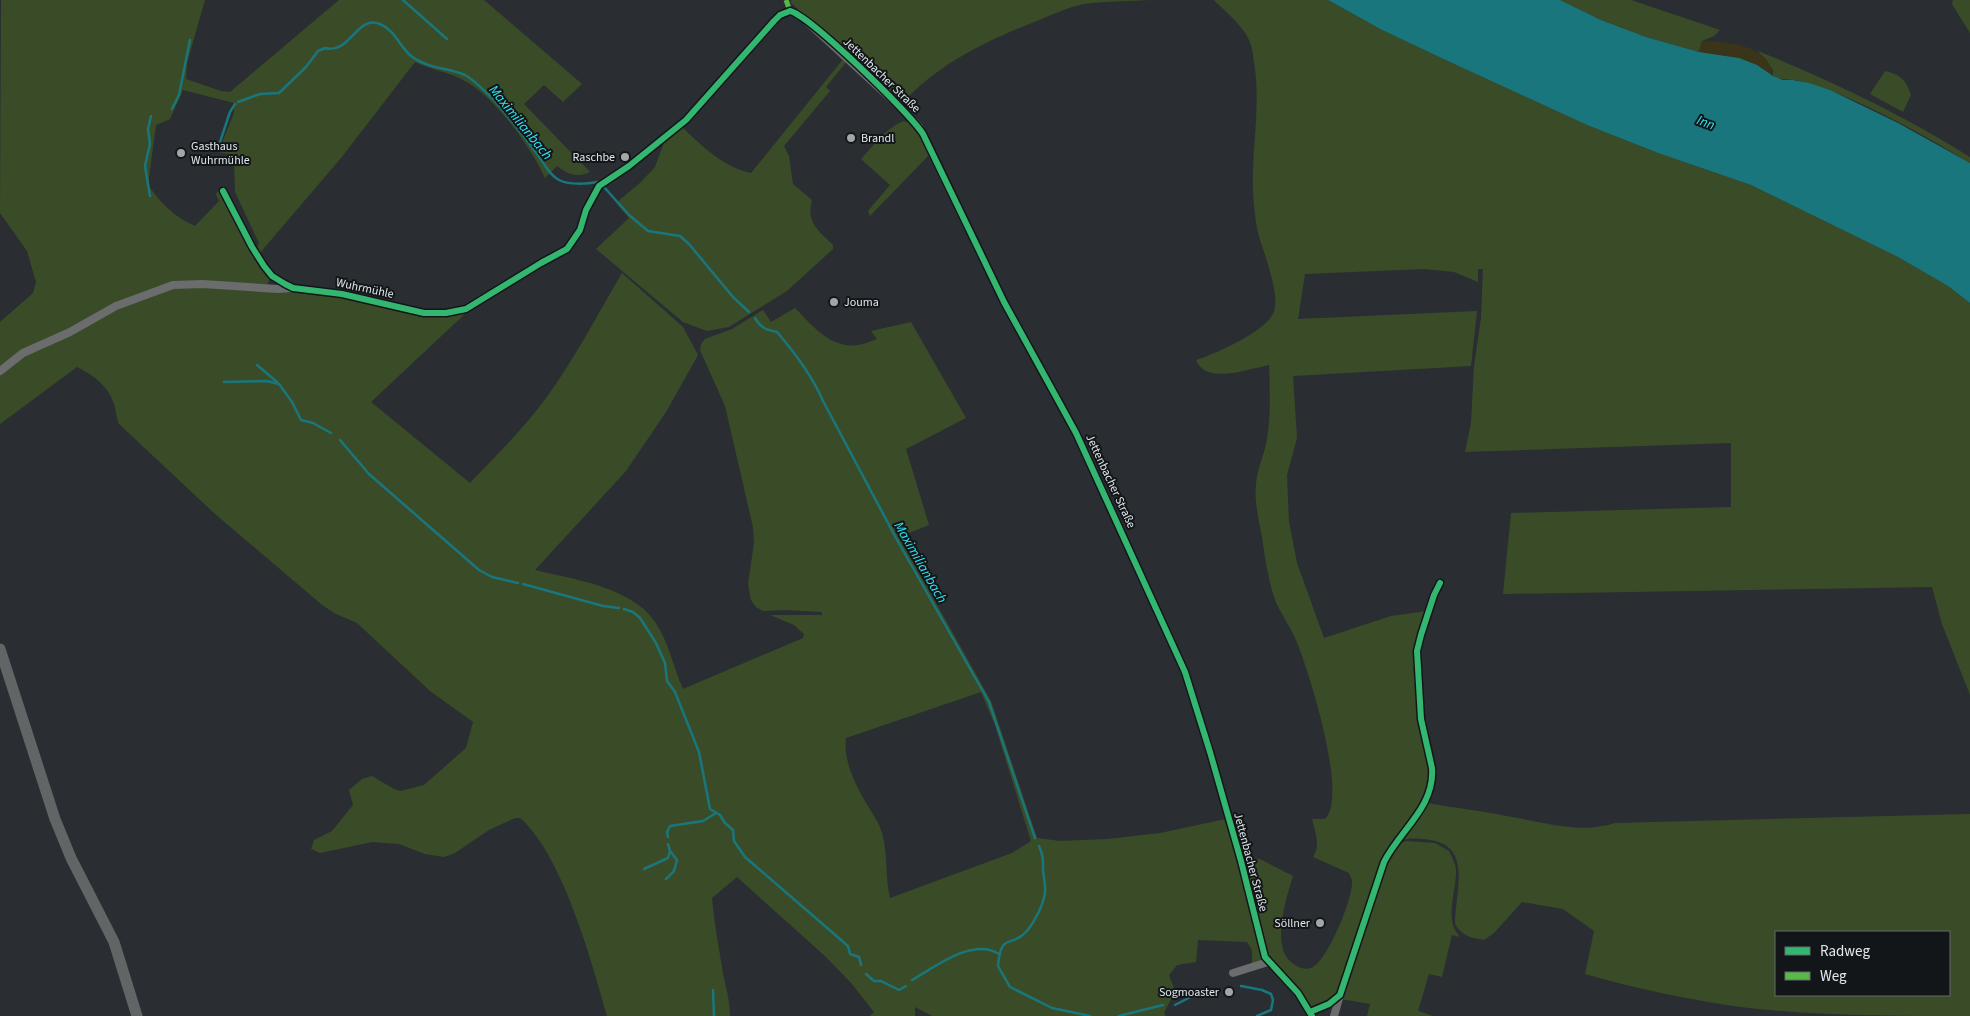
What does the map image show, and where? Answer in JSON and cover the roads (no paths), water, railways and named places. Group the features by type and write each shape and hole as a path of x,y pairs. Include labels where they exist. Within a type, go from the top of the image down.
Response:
{"main road":[{"path":"0,649 55,818 71,858 114,942 138,1016"}],"street":[{"name":"Wuhrmühle","path":"223,191 252,247 272,276 293,288 342,294 424,313 446,313 466,309 540,263 567,249 580,230 593,195 599,186 629,166 686,120 774,21 780,15 790,11"},
{"name":"Jettenbacher Straße","path":"790,11 795,12 811,24 919,127 1004,302 1076,433 1123,534 1190,686 1241,861 1263,952 1268,962 1298,993 1311,1014"},
{"path":"265,289 272,283 272,276"},
{"path":"0,371 23,353 70,332 116,306 173,285 203,284 265,289 293,288"},
{"path":"1334,1016 1384,862 1394,843 1425,802 1431,786 1432,768 1422,719 1417,651 1420,635 1440,583"},
{"path":"1233,973 1268,962"},
{"path":"1311,1014 1340,995"}],"water":[{"name":"Inn","path":"1328,0 1560,0 1601,20 1646,37 1699,52 1739,58 1757,65 1773,76 1783,80 1809,83 1830,90 1898,123 1970,163 1970,303 1948,286 1898,257 1751,185 1658,153 1587,125 1382,30"}],"waterway":[{"path":"403,0 447,39"},
{"name":"Maximilianbach","path":"238,102 260,94 279,93 306,67 318,51 341,46 359,29 372,22 380,24 389,30 407,52 417,60 469,77 494,100 555,178 563,182 583,184 597,182"},
{"path":"172,109 179,95 190,40"},
{"name":"Maximilianbach","path":"220,142 230,112 235,104"},
{"path":"150,196 145,166 150,144 148,129 151,116"},
{"name":"Maximilianbach","path":"604,187 629,215 648,231 680,236 689,244 733,297 749,312"},
{"name":"Maximilianbach","path":"755,318 764,328 777,332 797,356 814,382 896,538 989,702 1035,838"},
{"path":"257,365 277,382"},
{"path":"224,382 267,381 279,384 292,402 301,420 313,423 331,433"},
{"path":"340,440 369,474 479,570 492,577 518,583"},
{"path":"523,584 603,606 619,608"},
{"path":"624,609 633,612 640,618 656,643 665,663 667,681 675,692 699,752 710,809 720,815 733,830 734,841 745,857 848,946 850,954 859,957 861,965"},
{"path":"668,837 667,832 670,826 703,821 716,813"},
{"path":"644,869 668,858 670,851 668,844"},
{"name":"Maximilianbach","path":"1039,846 1045,886 1043,902 1027,931 1016,939 1004,944 999,955 998,966 1010,987 1052,1008 1090,1016"},
{"path":"666,879 674,871 677,860 670,851"},
{"path":"912,980 966,951 978,949 989,950 999,954"},
{"path":"866,974 874,981 881,981 899,990 906,986"},
{"name":"Maximilianbach","path":"1241,986 1262,990 1271,994 1273,1000 1271,1010 1257,1016"},
{"path":"713,990 714,1016"},
{"name":"Maximilianbach","path":"1175,1005 1202,991"},
{"name":"Maximilianbach","path":"1119,1016 1163,1005"}],"place":[{"name":"Brandl","path":"851,138"},
{"name":"Gasthaus Wuhrmühle","path":"181,153"},
{"name":"Raschbe","path":"625,157"},
{"name":"Jouma","path":"834,302"},
{"name":"Söllner","path":"1320,923"},
{"name":"Sogmoaster","path":"1229,992"}]}
